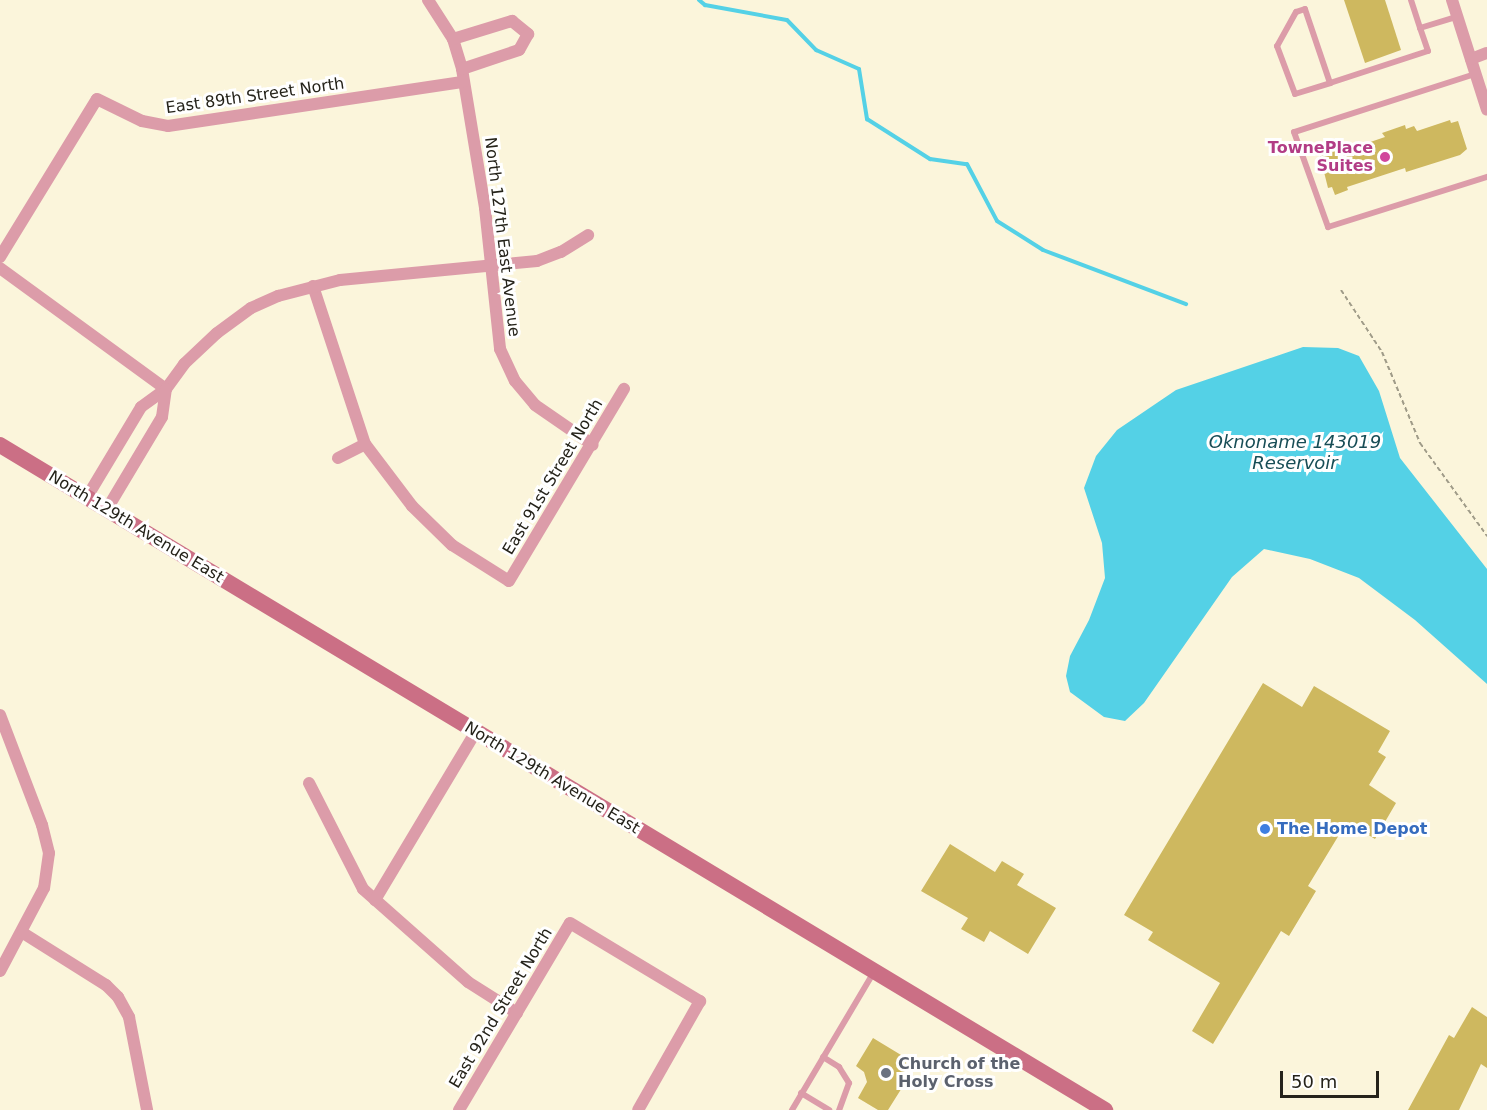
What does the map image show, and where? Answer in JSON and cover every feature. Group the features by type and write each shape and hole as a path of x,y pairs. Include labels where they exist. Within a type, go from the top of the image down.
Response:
{"main road":[{"name":"North 129th Avenue East","path":"0,445 1105,1110"}],"street":[{"name":"North 127th East Avenue","path":"428,0 453,39 462,69 491,268 495,326 515,381 551,419 593,445"},
{"path":"1452,0 1487,110"},
{"path":"453,39 512,21 528,34 519,50 462,69"},
{"path":"1471,58 1487,54"},
{"name":"East 89th Street North","path":"0,257 97,99 142,120 168,126 464,82"},
{"path":"87,498 141,407 166,389 184,364 251,308 313,286 401,273 491,268 537,261 561,252 588,235"},
{"path":"0,268 166,389"},
{"path":"313,286 365,444 338,458"},
{"path":"107,509 162,417 166,389"},
{"name":"East 91st Street North","path":"365,444 412,506 452,545 509,581 593,445 624,389"},
{"path":"0,971 23,933 44,888 49,854 42,825 1,721"},
{"path":"375,900 476,731"},
{"path":"309,783 350,870 375,900 468,982 517,1013"},
{"name":"East 92nd Street North","path":"459,1110 570,923 700,1001 638,1110"},
{"path":"23,933 106,985 118,997 129,1017 146,1110"}],"lane":[{"path":"1330,83 1305,9 1296,12 1276,46 1295,94 1330,83 1428,51 1411,0"},
{"path":"1420,28 1457,16"},
{"path":"1476,74 1294,132 1328,227 1487,177"},
{"path":"792,1110 874,971"},
{"path":"823,1057 838,1067 849,1083 839,1110"},
{"path":"801,1093 829,1110"}],"path":[{"path":"1341,290 1386,360 1419,443 1487,536"}],"water":[{"name":"Oknoname 143019 Reservoir","path":"1303,347 1338,348 1359,356 1379,391 1400,458 1487,569 1487,684 1415,620 1359,578 1310,559 1264,549 1232,577 1144,703 1125,721 1104,717 1070,692 1066,676 1070,656 1089,620 1105,578 1102,543 1084,488 1096,456 1117,430 1176,390"}],"building":[{"path":"1344,0 1385,0 1401,50 1365,63"},
{"name":"TownePlace Suites","path":"1450,120 1451,123 1458,121 1467,149 1460,155 1406,172 1405,168 1347,187 1348,190 1335,195 1332,187 1328,188 1319,152 1335,147 1338,153 1385,137 1382,133 1405,125 1406,129 1414,126 1417,131"},
{"name":"The Home Depot","path":"1263,683 1302,707 1314,686 1390,731 1378,752 1386,757 1369,785 1396,803 1375,839 1355,827 1350,835 1342,830 1308,886 1316,891 1289,936 1281,931 1213,1044 1192,1031 1220,983 1148,940 1153,932 1124,915"},
{"path":"950,844 995,872 1002,861 1024,874 1017,885 1056,908 1028,954 990,931 984,942 961,929 968,918 921,891"},
{"path":"1472,1007 1487,1017 1487,1068 1481,1064 1459,1110 1408,1110 1449,1035 1454,1038"},
{"name":"Church of the Holy Cross","path":"873,1038 906,1058 905,1072 910,1075 888,1110 878,1110 858,1098 867,1082 864,1072 856,1066"}],"waterway":[{"path":"699,0 705,5 787,20 816,50 859,69 867,119 930,159 967,164 997,221 1043,250 1186,304"}],"place":[{"name":"TownePlace Suites","path":"1385,157"},
{"name":"The Home Depot","path":"1265,829"},
{"name":"Church of the Holy Cross","path":"886,1073"}]}
